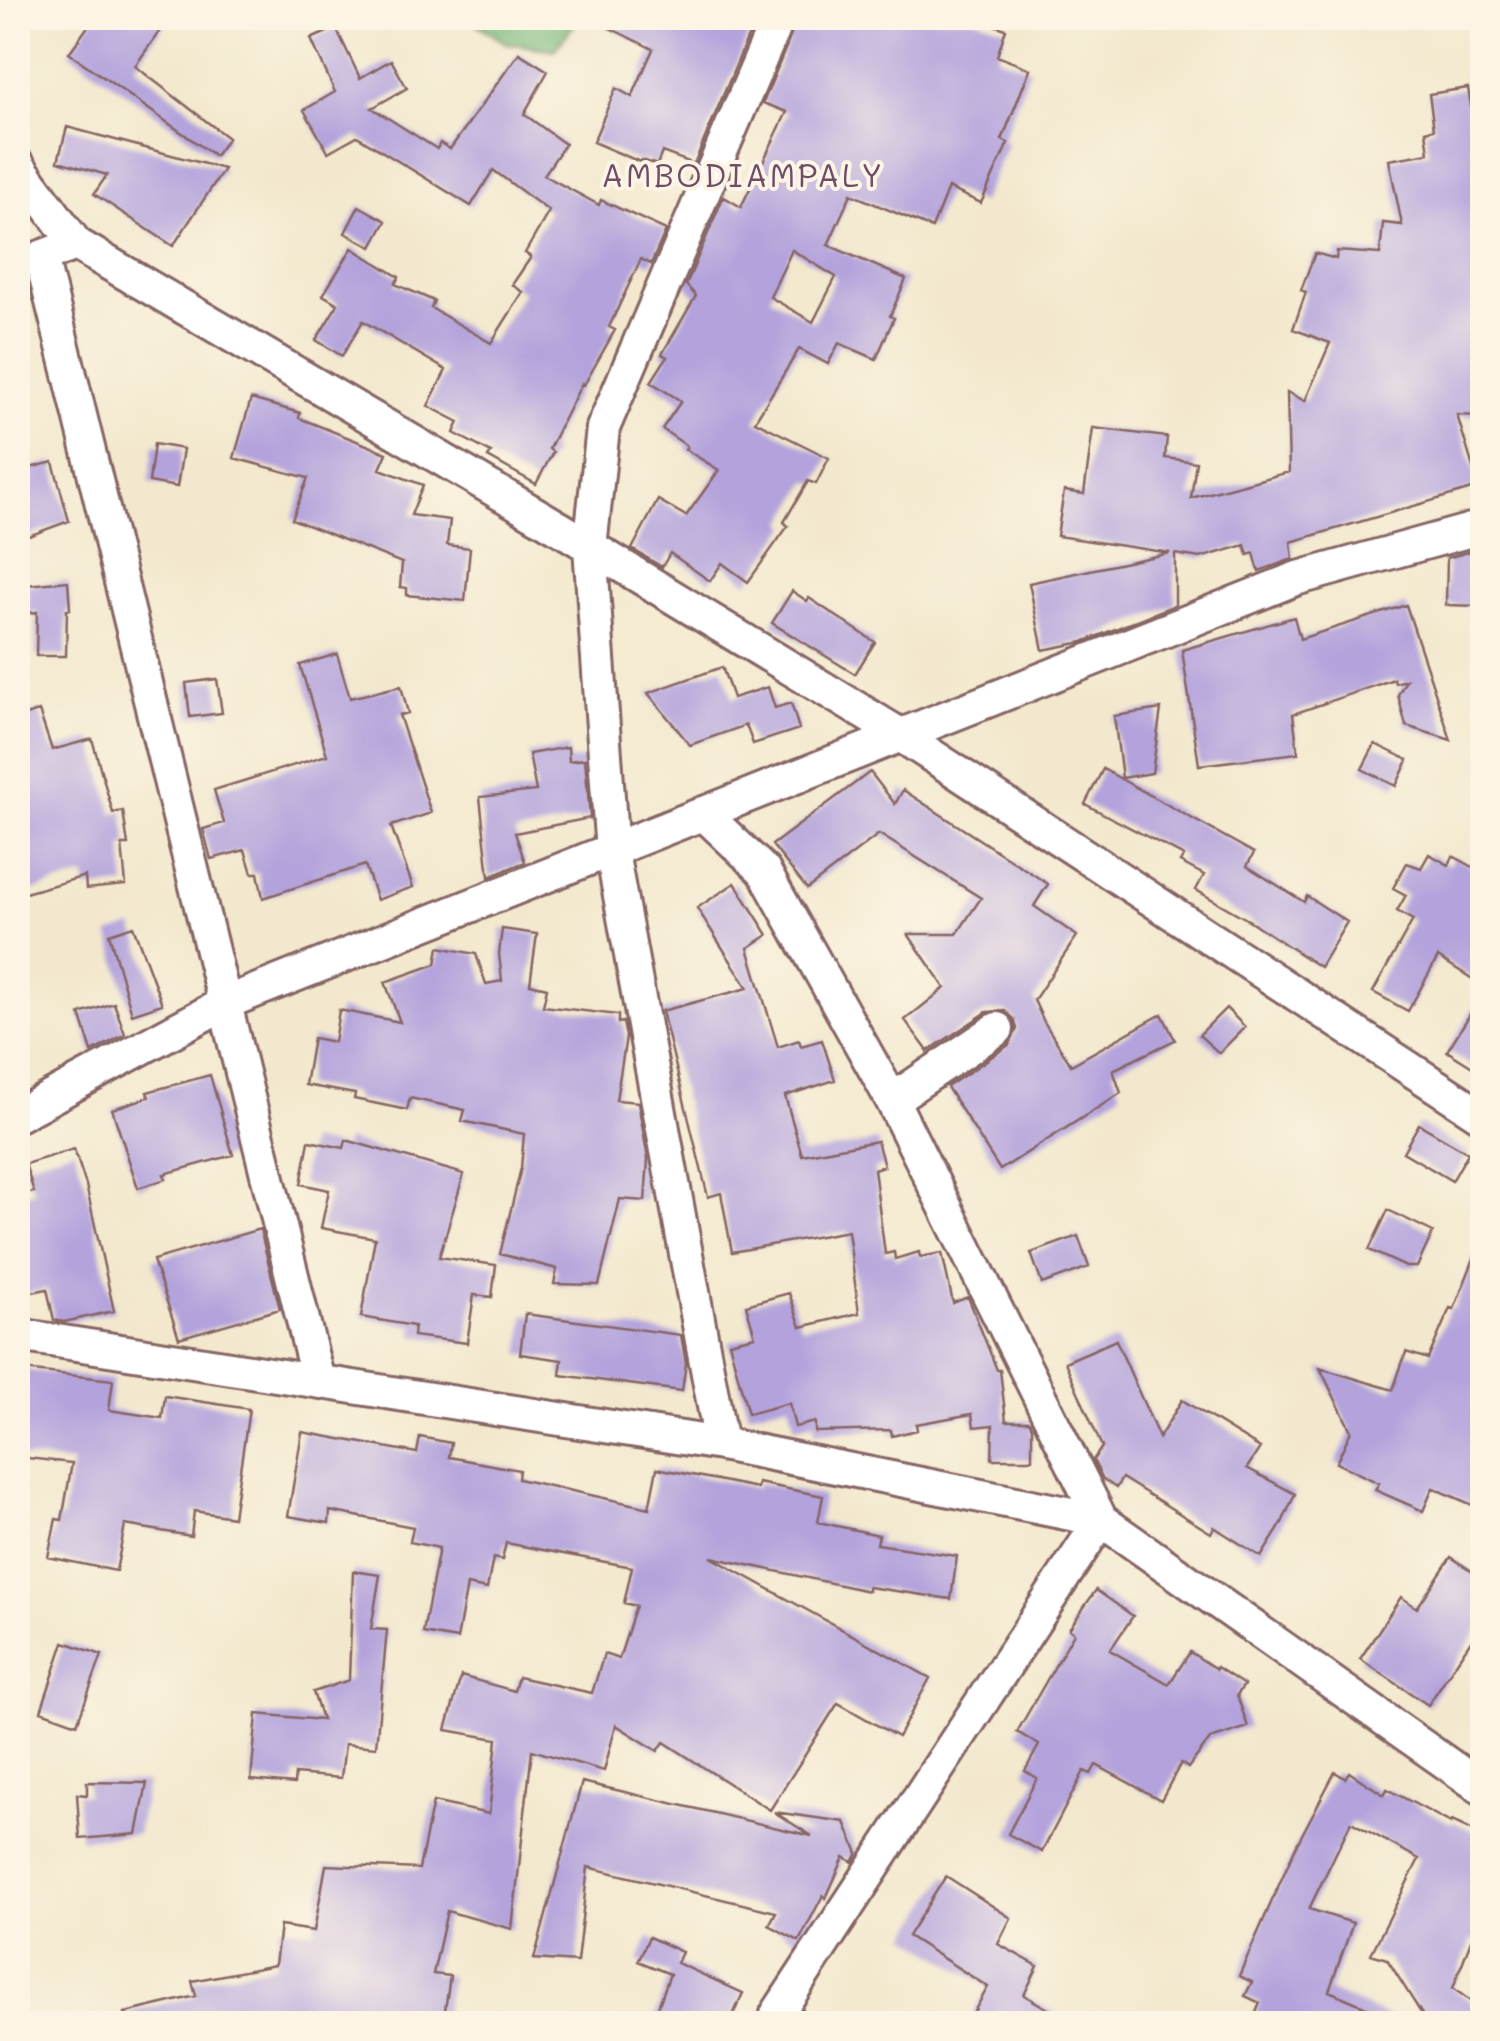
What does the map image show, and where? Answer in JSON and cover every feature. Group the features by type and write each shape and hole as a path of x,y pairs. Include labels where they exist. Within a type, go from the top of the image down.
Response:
{"street":[{"path":"722,1444 612,852 590,548 603,428 778,18"},
{"path":"18,166 76,244 902,736 1482,1116"},
{"path":"76,244 40,257 318,1380"},
{"path":"18,1115 225,1003 1295,580 1482,528"},
{"path":"702,813 764,871 892,1100 1101,1520"},
{"path":"892,1100 997,1029"},
{"path":"18,1335 722,1444 1101,1520 1482,1788"},
{"path":"792,2024 777,2014 1101,1520"}],"green space":[{"path":"468,18 579,18 555,50 506,43"}],"building":[{"path":"94,18 169,18 135,66 228,138 215,156 69,53"},
{"path":"589,18 756,18 694,164 662,152 657,165 640,162 593,142 616,88 632,97 653,49"},
{"path":"798,18 973,18 1006,29 997,56 1030,69 1002,140 1008,143 981,203 948,188 932,228 851,194 828,245 906,279 890,316 894,318 876,359 839,343 828,364 799,349 755,421 829,458 816,484 808,481 784,522 788,526 748,582 722,563 710,581 670,553 662,567 632,549 658,500 686,516 719,470 662,429 681,401 651,382 667,357 662,354 696,296 686,285 722,200 724,197 741,207 787,112 763,103","holes":["792,250 836,277 813,322 770,297"]},
{"path":"336,28 360,78 391,60 407,88 372,108 437,149 440,143 450,149 519,53 548,71 524,114 565,144 544,175 599,205 601,200 666,230 651,264 641,259 609,327 615,330 582,383 536,484 454,433 459,422 428,406 446,370 363,321 342,356 316,340 338,304 323,295 352,248 399,277 395,284 434,301 431,308 491,343 523,292 512,285 531,257 525,253 549,211 493,170 471,206 357,136 328,152 304,110 335,92 311,39"},
{"path":"1468,88 1482,170 1482,416 1457,415 1479,487 1291,542 1293,559 1259,571 1254,553 1248,555 1245,545 1200,558 1175,554 1175,605 1083,642 1043,650 1029,583 1170,553 1057,536 1064,491 1084,494 1093,428 1167,437 1165,458 1196,462 1191,498 1289,472 1287,392 1305,401 1330,343 1293,329 1306,292 1301,290 1315,253 1336,259 1337,251 1380,254 1383,223 1402,225 1389,160 1429,153 1426,131 1434,129 1429,94"},
{"path":"67,127 224,169 173,246 94,194 107,175 58,161"},
{"path":"359,206 386,221 372,247 345,233"},
{"path":"251,399 300,413 299,418 387,453 380,469 423,485 411,515 450,520 447,545 470,548 465,601 407,595 407,588 400,587 402,563 292,519 308,478 234,458"},
{"path":"154,444 183,449 177,487 149,482"},
{"path":"53,462 69,521 18,540 18,471"},
{"path":"1482,548 1482,606 1446,605 1447,558"},
{"path":"68,581 66,656 36,656 37,612 29,613 27,585"},
{"path":"792,591 875,642 855,674 772,623"},
{"path":"1406,605 1451,740 1406,726 1398,695 1406,680 1395,683 1394,679 1293,714 1298,753 1199,765 1182,650 1294,617 1300,639"},
{"path":"337,654 350,698 401,686 408,713 399,715 431,813 391,826 413,887 377,900 365,865 263,898 258,873 252,873 245,850 211,859 203,829 224,823 214,790 327,755 300,665"},
{"path":"722,667 733,698 768,687 775,708 791,703 799,729 753,744 746,725 690,745 648,693"},
{"path":"217,679 222,713 190,717 186,683"},
{"path":"1161,709 1152,773 1122,778 1114,716"},
{"path":"39,711 52,750 92,739 113,813 123,811 128,845 122,845 126,885 86,889 85,876 18,895 18,717"},
{"path":"1375,744 1408,760 1396,786 1362,769"},
{"path":"568,747 569,761 585,759 590,818 515,833 525,862 489,877 480,797 536,791 529,754"},
{"path":"1103,769 1254,853 1247,866 1304,902 1307,896 1347,922 1320,967 1196,890 1204,875 1180,862 1184,856 1085,804"},
{"path":"870,772 895,804 903,790 1048,884 1034,906 1077,936 1034,1000 1071,1065 1162,1014 1175,1040 1113,1070 1121,1093 1000,1170 947,1087 1009,1045 1017,1029 1014,1019 1005,1011 987,1012 928,1051 905,1020 945,988 908,934 957,934 981,898 879,834 807,889 772,845"},
{"path":"1429,854 1449,865 1453,856 1482,872 1482,985 1438,957 1408,1011 1373,992 1413,920 1397,911 1406,895 1393,888 1407,863 1421,868"},
{"path":"735,883 768,935 748,948 778,1047 799,1040 801,1046 822,1040 835,1080 785,1096 802,1155 877,1141 884,1166 874,1169 885,1254 894,1252 895,1259 919,1252 920,1257 942,1253 953,1303 968,1297 1000,1370 1006,1421 1029,1421 1032,1427 1032,1459 992,1459 993,1425 974,1427 972,1414 916,1424 917,1430 892,1436 891,1430 815,1432 815,1422 795,1427 789,1403 748,1414 729,1342 755,1336 746,1305 789,1293 801,1327 859,1313 848,1231 732,1252 721,1193 708,1197 662,1011 748,988 697,908"},
{"path":"133,926 162,1004 132,1014 109,934"},
{"path":"502,929 537,934 530,984 547,988 543,1006 618,1015 618,1023 623,1022 626,1037 616,1100 638,1102 648,1159 645,1201 620,1199 599,1285 554,1284 557,1269 500,1254 521,1168 524,1134 462,1121 465,1110 410,1098 407,1110 354,1099 355,1094 305,1085 313,1038 334,1042 339,1010 400,1022 385,982 436,964 439,947 476,954 486,984 502,981"},
{"path":"1482,995 1482,1073 1447,1051"},
{"path":"114,1003 125,1034 92,1052 80,1014"},
{"path":"1226,1008 1245,1027 1219,1053 1199,1035"},
{"path":"210,1075 233,1155 164,1174 166,1179 138,1188 112,1109 149,1097 147,1092"},
{"path":"1419,1124 1468,1153 1452,1181 1403,1152"},
{"path":"346,1140 464,1174 439,1257 496,1265 492,1297 474,1295 467,1343 413,1336 414,1326 361,1317 375,1238 321,1228 329,1190 301,1184 309,1141 344,1148"},
{"path":"74,1149 86,1185 114,1311 64,1322 54,1320 47,1289 18,1295 18,1195 34,1192 25,1164"},
{"path":"1388,1210 1433,1232 1417,1267 1406,1267 1369,1250"},
{"path":"260,1229 280,1309 179,1338 153,1260"},
{"path":"1078,1236 1089,1267 1042,1284 1031,1253"},
{"path":"1481,1241 1482,1509 1433,1488 1423,1511 1375,1490 1379,1483 1336,1463 1351,1431 1320,1368 1393,1390 1406,1352 1428,1359 1450,1308 1454,1309"},
{"path":"525,1314 681,1335 686,1363 682,1391 560,1375 562,1360 520,1354"},
{"path":"1116,1340 1159,1438 1182,1400 1260,1448 1247,1468 1295,1494 1261,1557 1214,1527 1211,1533 1122,1478 1116,1488 1103,1479 1093,1460 1102,1447 1065,1362"},
{"path":"24,1370 113,1380 109,1410 162,1418 165,1396 249,1409 233,1517 194,1511 191,1536 125,1525 116,1571 48,1557 56,1519 62,1520 72,1463 18,1457"},
{"path":"302,1432 417,1453 420,1437 451,1443 449,1457 519,1470 518,1479 649,1508 657,1468 757,1488 758,1483 823,1496 818,1522 879,1535 877,1544 957,1556 951,1599 868,1587 868,1591 711,1557 930,1678 898,1737 838,1703 770,1810 664,1742 658,1751 616,1725 604,1771 532,1750 512,1929 447,1911 433,1974 450,1976 443,2024 127,2024 125,2013 196,1996 192,1981 275,1965 280,1926 314,1931 326,1865 419,1869 433,1802 489,1814 497,1739 446,1730 461,1676 514,1691 518,1677 592,1693 604,1654 619,1659 636,1606 624,1603 632,1567 506,1543 502,1560 493,1558 487,1589 467,1585 457,1639 423,1633 439,1548 410,1542 413,1527 330,1511 329,1523 288,1516"},
{"path":"1451,1557 1482,1578 1482,1624 1428,1705 1360,1659 1401,1597 1417,1608"},
{"path":"353,1571 380,1575 371,1629 387,1630 376,1747 345,1744 341,1778 295,1774 294,1784 251,1780 257,1714 322,1720 313,1692 349,1680"},
{"path":"1096,1590 1133,1616 1110,1650 1169,1684 1190,1652 1217,1667 1244,1685 1237,1695 1248,1727 1210,1739 1188,1768 1181,1763 1161,1800 1096,1765 1091,1774 1084,1771 1042,1852 1008,1834 1037,1778 1025,1771 1039,1745 1017,1732 1074,1633 1069,1629"},
{"path":"64,1642 102,1655 77,1724 41,1711"},
{"path":"1335,1772 1345,1778 1349,1772 1384,1795 1387,1789 1482,1835 1482,1945 1471,1940 1453,1988 1482,2010 1482,2024 1428,2024 1387,1959 1371,1954 1419,1859 1351,1822 1309,1909 1353,1923 1329,1991 1406,2024 1274,2024 1255,2015 1260,2003 1245,1996 1252,1982 1239,1976 1296,1846"},
{"path":"87,1782 147,1783 137,1834 80,1839 77,1794 87,1795"},
{"path":"582,1782 812,1836 774,1812 845,1822 858,1853 853,1862 844,1857 826,1898 823,1895 799,1941 769,1925 776,1912 588,1867 577,1962 534,1959"},
{"path":"946,1876 1011,1918 998,1944 1038,1966 1024,1995 1074,2024 967,2024 988,1987 908,1936"},
{"path":"649,1937 682,1952 677,1963 743,1993 729,2024 652,2024 670,1974 638,1961"}],"district":[{"name":"AMBODIAMPALY","path":"743,174"}]}
